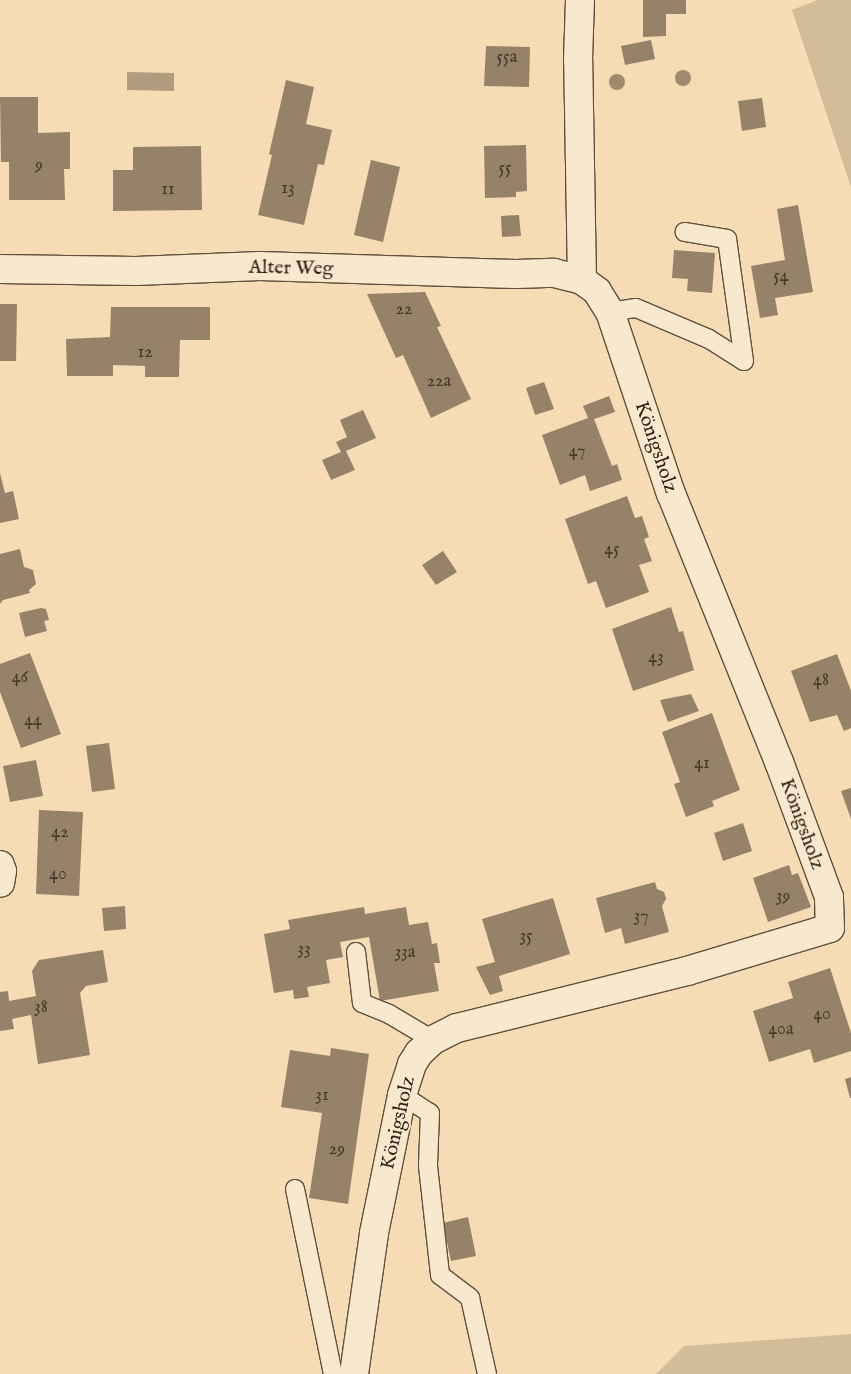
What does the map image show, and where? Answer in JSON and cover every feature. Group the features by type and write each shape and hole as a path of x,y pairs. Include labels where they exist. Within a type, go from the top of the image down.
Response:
{"street":[{"path":"580,0 578,60 582,280"},
{"name":"Alter Weg","path":"0,269 136,271 260,266 516,274 554,273 582,280"},
{"name":"Königsholz","path":"354,1374 374,1233 402,1095 412,1064 419,1053 433,1040 457,1028 687,971 830,928 829,897 778,762 671,494 610,312 596,291 582,280"},
{"path":"0,865 2,871 0,884"}],"lane":[{"path":"610,312 636,308 709,339 744,361 727,239 685,232"},
{"path":"356,952 362,1003 389,1014 433,1040"},
{"path":"402,1095 430,1113 428,1166 440,1275 470,1298 487,1374"},
{"path":"295,1190 333,1374"}],"shaded area":[{"path":"818,0 851,0 851,187 792,10"},
{"path":"127,72 174,73 174,91 127,90"},
{"path":"851,1334 851,1374 656,1374 684,1346"}],"building":[{"path":"643,0 686,0 686,14 666,14 666,36 643,37"},
{"path":"651,40 655,59 625,65 621,46"},
{"path":"486,46 530,47 529,87 484,86"},
{"path":"286,80 314,87 306,124 332,130 324,165 318,164 304,225 258,215 272,155 269,154"},
{"path":"0,97 38,97 38,133 70,132 70,169 64,169 65,200 9,200 9,162 1,162"},
{"path":"762,98 766,127 742,131 738,101"},
{"path":"526,145 527,191 516,192 516,197 485,198 484,146"},
{"path":"201,146 202,210 113,211 113,170 133,170 133,147"},
{"path":"371,160 400,167 383,242 354,235"},
{"path":"798,205 813,292 775,298 778,315 760,318 751,266 785,260 777,209"},
{"path":"519,215 521,236 502,237 501,216"},
{"path":"674,250 715,253 712,293 687,291 688,279 672,278"},
{"path":"425,292 441,326 437,327 471,399 431,418 403,355 396,358 367,294"},
{"path":"0,304 17,304 16,361 0,361"},
{"path":"111,307 210,307 210,340 180,340 179,377 145,377 145,366 113,365 113,376 67,376 66,339 110,337"},
{"path":"544,382 554,409 535,415 526,388"},
{"path":"609,396 615,412 594,419 612,466 617,464 622,480 590,491 585,475 560,485 542,435 588,418 583,406"},
{"path":"363,410 376,438 346,451 355,470 331,480 322,460 341,452 336,442 347,437 340,420"},
{"path":"0,473 5,493 13,491 19,519 0,523"},
{"path":"627,496 635,518 642,516 649,537 644,539 652,561 639,565 649,592 606,608 596,581 588,584 565,519"},
{"path":"20,549 24,567 33,570 36,584 29,590 30,593 3,600 0,604 0,554"},
{"path":"443,551 457,572 436,585 422,565"},
{"path":"671,607 679,632 683,631 694,670 633,691 612,629"},
{"path":"41,608 46,609 49,620 44,621 47,631 25,637 19,613"},
{"path":"30,653 61,734 21,748 0,692 0,664"},
{"path":"837,654 851,691 851,728 844,731 837,715 810,722 791,671"},
{"path":"691,694 699,711 668,722 660,700"},
{"path":"712,713 740,790 712,801 714,806 686,817 674,784 680,782 662,732"},
{"path":"109,743 115,789 92,792 86,746"},
{"path":"36,760 43,796 10,802 3,766"},
{"path":"851,788 851,819 841,791"},
{"path":"39,810 83,812 79,896 36,894"},
{"path":"743,823 752,851 723,861 714,833"},
{"path":"789,865 792,875 798,873 811,907 768,922 753,878"},
{"path":"655,882 657,889 664,892 666,899 662,906 669,932 625,944 621,928 605,933 596,898"},
{"path":"553,898 570,954 499,976 503,991 490,995 476,967 495,962 482,919"},
{"path":"125,906 126,929 104,931 102,908"},
{"path":"364,907 365,914 406,907 409,925 428,922 432,944 437,943 440,963 434,963 439,991 380,1001 369,937 340,942 343,957 326,960 330,983 307,987 309,997 294,999 293,990 274,993 264,934 290,929 288,920"},
{"path":"103,950 108,982 86,986 80,993 90,1055 38,1064 31,1015 12,1019 14,1029 0,1031 0,992 8,991 9,1001 36,996 32,971 39,960"},
{"path":"830,968 851,1033 851,1051 814,1063 810,1049 769,1062 753,1011 793,998 788,982"},
{"path":"331,1048 369,1054 348,1204 309,1198 322,1113 281,1107 290,1050 330,1056"},
{"path":"851,1077 851,1098 850,1098 845,1079"},
{"path":"468,1217 476,1256 451,1261 443,1223"}]}
